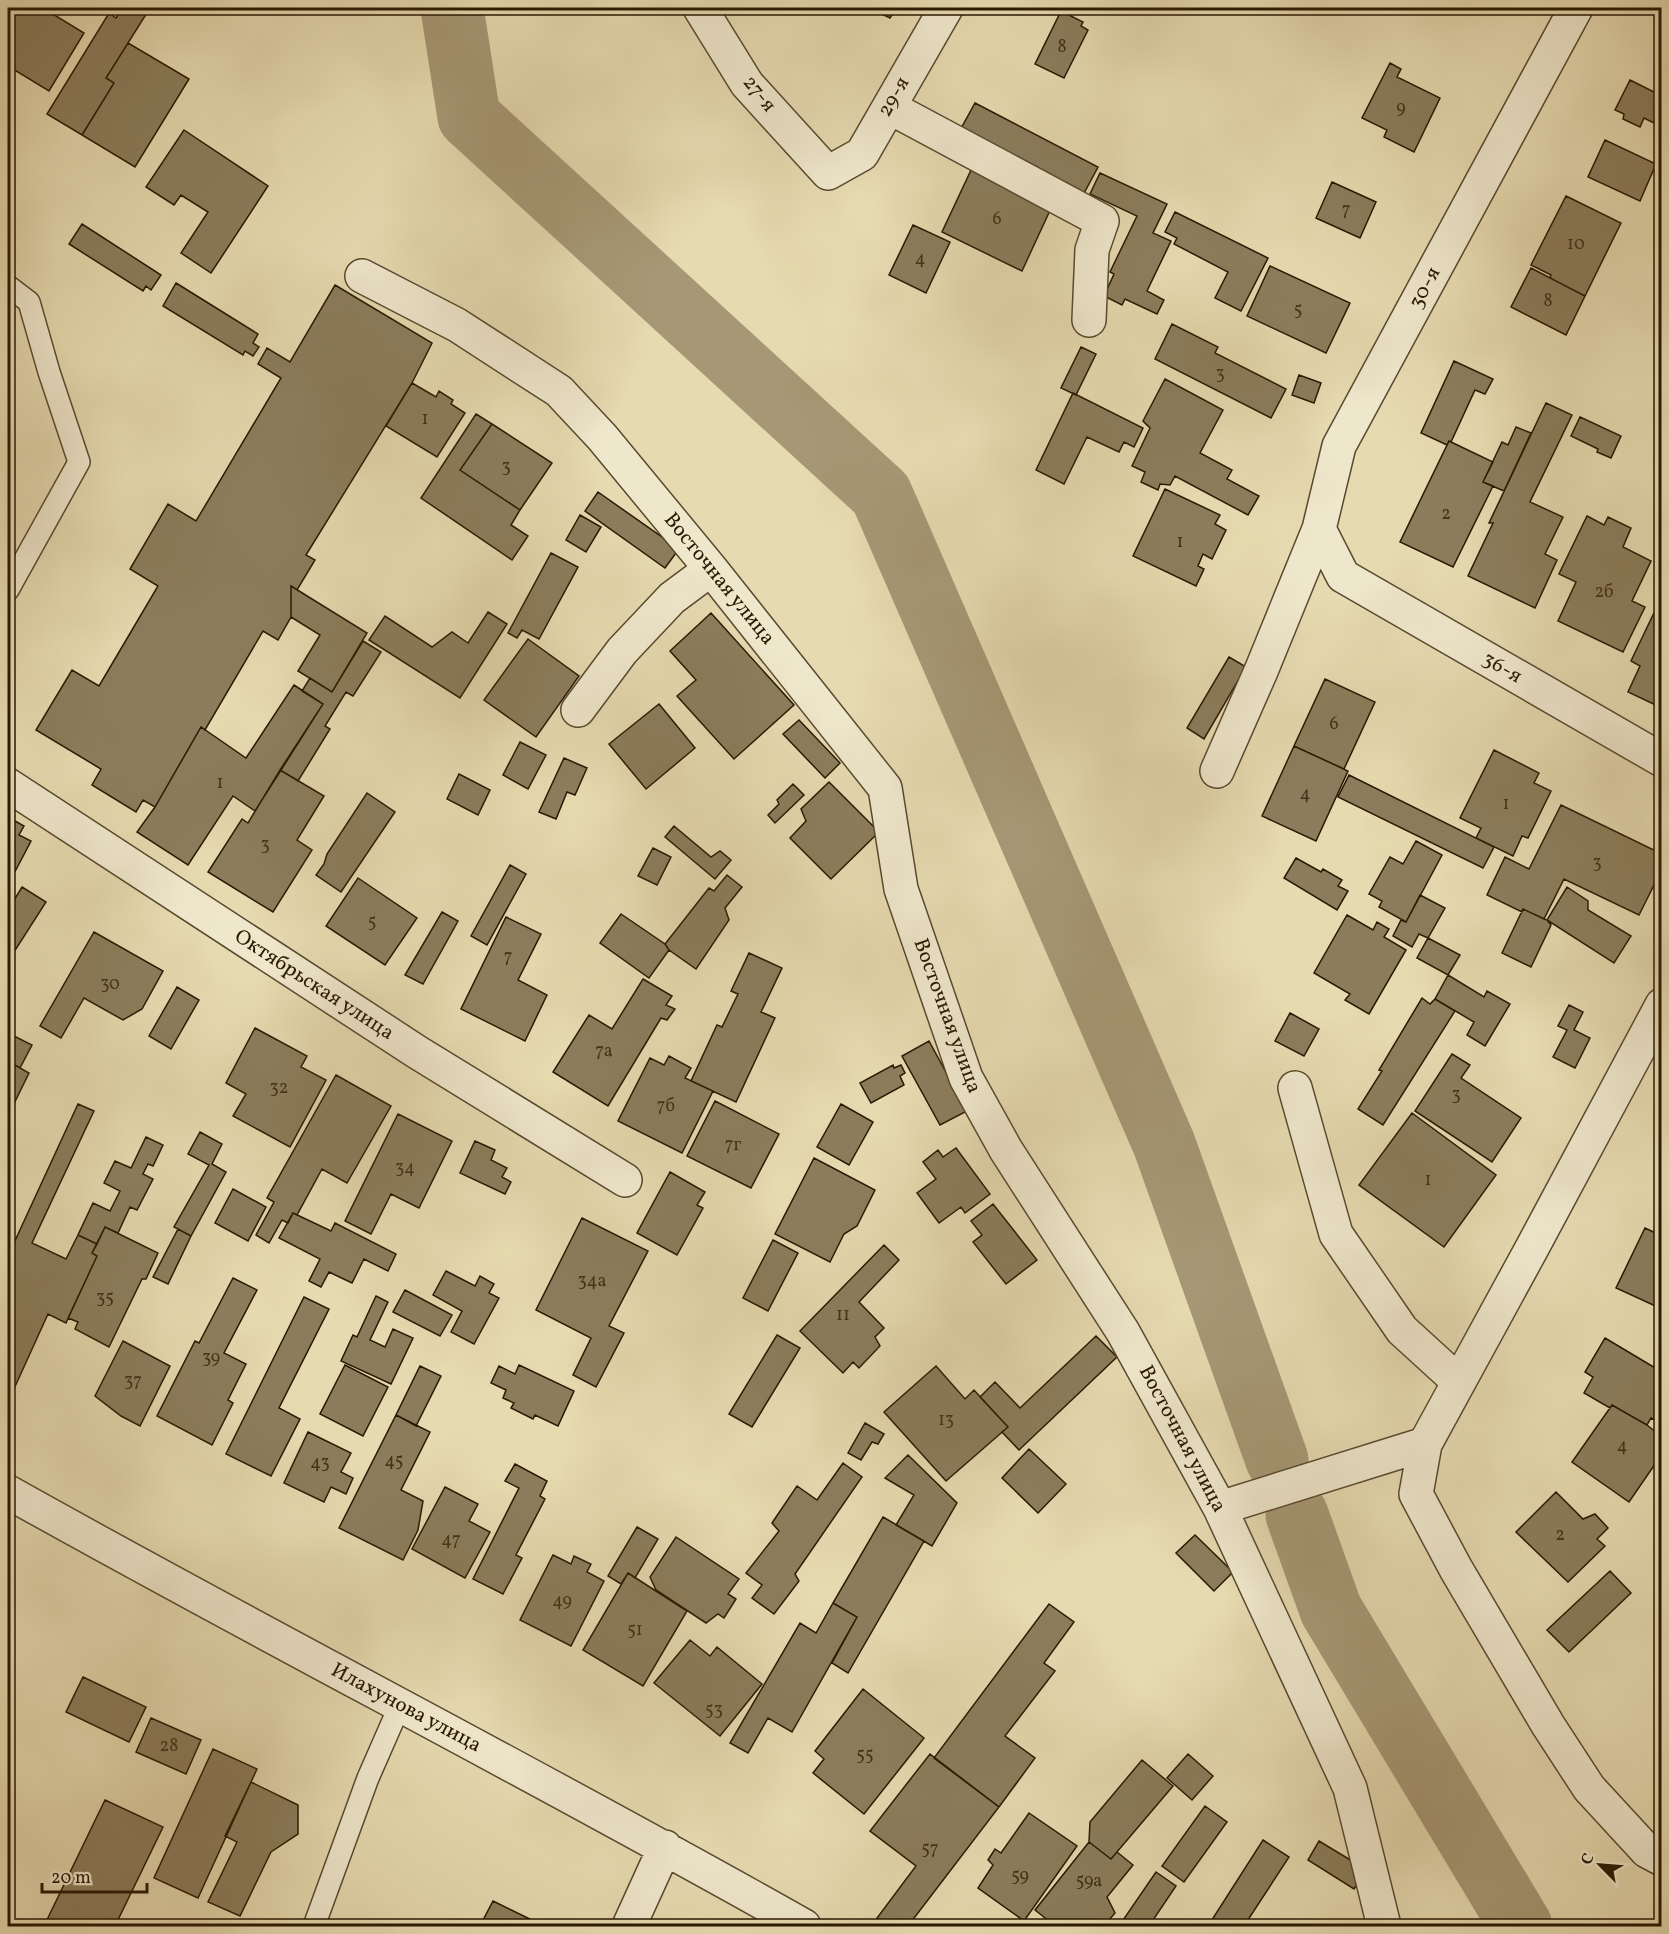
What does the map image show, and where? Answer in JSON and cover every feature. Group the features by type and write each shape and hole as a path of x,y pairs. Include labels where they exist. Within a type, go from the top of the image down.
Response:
{"street":[{"name":"27-я","path":"700,8 747,84 828,173"},
{"name":"29-я","path":"828,173 862,154 946,8"},
{"name":"30-я","path":"1217,771 1319,529 1339,446 1575,8"},
{"path":"889,106 1102,221 1092,250 1089,320"},
{"name":"Восточная улица","path":"362,276 457,325 559,391 602,437 711,569 885,788 901,889 966,1078 1006,1150 1123,1332 1220,1508 1350,1788 1384,1926"},
{"path":"1292,594 1319,577 1343,576 1319,529"},
{"path":"578,710 629,643 672,598 711,569"},
{"name":"36-я","path":"1343,576 1662,760"},
{"name":"Октябрьская улица","path":"8,785 417,1053 625,1180"},
{"path":"1662,1005 1425,1444 1416,1494 1456,1569 1548,1725 1589,1788 1647,1851 1662,1859"},
{"path":"1296,1088 1336,1234 1402,1330 1459,1382"},
{"path":"1220,1508 1425,1444"},
{"name":"Илахунова улица","path":"8,1492 665,1847 804,1926"},
{"path":"629,1926 665,1847"}],"lane":[{"path":"8,286 28,302 79,462 8,590"},
{"path":"314,1926 368,1778 400,1705"}],"building":[{"path":"8,8 43,8 84,33 49,91 8,66"},
{"path":"123,8 150,8 106,78 114,83 82,135 47,114 109,13 116,18"},
{"path":"869,8 896,8 890,18"},
{"path":"1061,11 1083,22 1081,26 1088,30 1064,78 1035,64"},
{"path":"128,43 189,79 135,167 82,135 114,83 106,78"},
{"path":"1390,63 1401,69 1397,77 1440,98 1414,152 1384,137 1387,130 1362,118"},
{"path":"1630,80 1662,96 1662,127 1644,118 1640,127 1623,119 1624,114 1615,110"},
{"path":"975,103 1098,167 1082,197 959,132"},
{"path":"184,130 268,186 211,273 181,253 208,212 181,195 174,205 146,187"},
{"path":"1605,140 1656,164 1640,201 1588,177"},
{"path":"972,168 1052,206 1022,271 942,232"},
{"path":"1100,173 1167,204 1153,233 1171,241 1147,291 1164,300 1157,314 1125,299 1122,305 1104,296 1114,274 1110,272 1137,216 1090,194"},
{"path":"1332,182 1376,202 1360,238 1316,218"},
{"path":"1566,196 1621,223 1585,296 1550,278 1551,275 1531,265"},
{"path":"1175,212 1268,258 1241,311 1215,298 1228,272 1174,244 1177,238 1165,232"},
{"path":"82,224 161,275 151,290 146,286 143,291 69,244"},
{"path":"913,225 950,242 926,293 889,275"},
{"path":"1270,266 1350,303 1326,353 1247,316"},
{"path":"1531,268 1585,296 1566,335 1511,307"},
{"path":"176,283 258,334 253,343 259,347 253,356 245,351 243,355 163,306"},
{"path":"335,285 432,343 412,383 306,555 315,560 297,590 291,586 291,617 278,640 263,631 205,730 201,727 155,807 143,800 136,812 92,785 101,769 36,730 72,670 99,686 158,586 130,569 168,504 196,521 281,378 258,364 267,348 290,362"},
{"path":"1172,324 1218,347 1215,353 1286,389 1271,418 1155,359"},
{"path":"1081,347 1096,354 1076,395 1061,388"},
{"path":"1454,361 1493,379 1485,394 1475,390 1451,442 1449,441 1447,445 1421,433"},
{"path":"1299,375 1321,383 1314,403 1292,395"},
{"path":"1165,379 1223,410 1200,453 1232,470 1227,479 1259,496 1248,515 1175,476 1170,485 1160,484 1158,490 1141,482 1145,472 1132,466 1150,428 1143,421"},
{"path":"412,383 436,397 439,391 453,400 451,404 465,413 437,457 386,426"},
{"path":"1073,393 1143,428 1134,447 1124,442 1119,452 1087,437 1064,484 1036,470"},
{"path":"1546,403 1572,415 1530,502 1563,517 1545,554 1557,560 1535,608 1468,576 1493,523 1489,523"},
{"path":"476,414 492,424 460,470 520,510 511,525 528,536 512,560 421,498"},
{"path":"1580,417 1621,436 1611,458 1571,436"},
{"path":"492,424 552,463 520,510 460,470"},
{"path":"1516,427 1531,433 1504,491 1483,482 1502,442 1508,445"},
{"path":"1449,441 1493,462 1483,482 1493,486 1453,567 1400,542"},
{"path":"1165,489 1220,515 1215,524 1226,530 1212,559 1203,554 1198,566 1204,569 1196,586 1133,556"},
{"path":"598,492 679,549 665,568 585,511"},
{"path":"580,515 601,527 586,552 566,540"},
{"path":"1587,516 1604,525 1608,517 1631,528 1623,547 1651,561 1632,601 1645,607 1623,652 1558,621 1576,582 1559,574"},
{"path":"551,553 578,567 539,639 522,630 517,638 508,633"},
{"path":"291,586 367,633 332,692 298,671 320,635 291,617"},
{"path":"1662,596 1662,708 1628,692 1640,666 1631,661"},
{"path":"488,612 507,624 460,698 369,640 385,616 432,647 452,632 468,643"},
{"path":"711,613 794,705 734,759 677,696 696,680 670,651"},
{"path":"528,639 579,676 536,737 484,700"},
{"path":"363,641 381,652 353,696 346,692 325,726 330,729 298,781 280,770 323,704 302,691 310,678 332,692"},
{"path":"1229,657 1246,667 1204,739 1187,728"},
{"path":"1325,679 1375,702 1344,769 1294,746"},
{"path":"294,685 323,704 255,811 233,796 188,865 137,832 155,807 201,727 246,758"},
{"path":"659,704 695,748 646,789 609,744"},
{"path":"799,720 840,763 825,778 783,734"},
{"path":"520,742 546,755 528,789 503,775"},
{"path":"1294,746 1348,771 1316,841 1262,816"},
{"path":"1494,750 1539,773 1534,783 1551,791 1528,838 1522,836 1513,856 1476,838 1481,828 1460,818"},
{"path":"564,758 587,768 575,795 567,792 556,819 539,812"},
{"path":"280,770 324,796 297,840 312,850 273,912 208,872 242,819 248,823"},
{"path":"459,774 490,790 478,815 447,799"},
{"path":"1349,775 1494,847 1483,868 1338,797"},
{"path":"829,782 879,832 831,879 790,838 806,821 801,809"},
{"path":"793,784 804,795 775,823 768,815 779,804 777,800"},
{"path":"367,793 395,812 341,892 316,875"},
{"path":"1561,805 1662,854 1662,869 1639,915 1564,879 1544,919 1523,909 1522,912 1487,895 1505,857 1529,869"},
{"path":"8,817 24,826 19,835 31,841 8,885"},
{"path":"674,826 711,857 720,851 731,860 715,879 665,837"},
{"path":"1416,841 1442,855 1406,922 1379,907 1382,901 1369,894 1390,857 1403,864"},
{"path":"653,848 671,857 657,885 638,876"},
{"path":"1296,858 1321,872 1323,869 1342,880 1338,886 1348,891 1337,910 1284,878"},
{"path":"510,865 526,874 487,945 471,936"},
{"path":"727,875 742,887 725,908 729,920 696,969 669,950 665,944 709,888 714,891"},
{"path":"358,878 417,918 385,965 326,926"},
{"path":"22,887 46,902 14,952 8,948 8,910"},
{"path":"1567,887 1588,901 1588,910 1631,936 1614,963 1547,920"},
{"path":"1420,895 1445,908 1428,938 1419,934 1412,947 1393,936 1401,920 1406,922"},
{"path":"1523,909 1547,920 1551,925 1531,967 1502,953"},
{"path":"442,912 458,921 423,984 405,975"},
{"path":"621,914 665,944 669,950 649,978 600,943"},
{"path":"1347,915 1373,930 1377,922 1389,929 1384,937 1406,950 1369,1014 1345,1000 1350,994 1314,973"},
{"path":"506,917 541,934 518,980 547,995 525,1041 461,1009"},
{"path":"94,932 163,971 142,1009 123,1020 84,998 61,1038 40,1026"},
{"path":"1428,938 1460,955 1448,975 1417,958"},
{"path":"749,953 782,968 761,1012 775,1018 736,1102 691,1081 717,1025 722,1027 738,994 731,991"},
{"path":"1448,975 1484,997 1487,991 1510,1004 1485,1046 1467,1035 1474,1022 1435,999"},
{"path":"643,979 672,996 666,1005 675,1009 667,1020 661,1018 608,1106 553,1072 589,1015 612,1029"},
{"path":"177,987 199,1000 171,1049 149,1036"},
{"path":"1422,998 1430,1004 1435,999 1455,1011 1383,1125 1358,1109 1382,1071 1379,1070"},
{"path":"1569,1005 1583,1012 1574,1030 1590,1038 1575,1068 1553,1057 1567,1030 1558,1026"},
{"path":"1290,1013 1319,1029 1304,1056 1275,1041"},
{"path":"255,1028 307,1056 301,1067 326,1080 290,1147 233,1116 246,1094 226,1083"},
{"path":"8,1033 32,1045 20,1068 8,1061"},
{"path":"929,1041 967,1111 940,1125 902,1056"},
{"path":"1452,1054 1470,1065 1461,1078 1521,1118 1492,1162 1415,1111"},
{"path":"669,1056 691,1068 685,1078 713,1091 682,1153 618,1121 650,1058 664,1065"},
{"path":"8,1061 29,1073 8,1116"},
{"path":"893,1065 894,1068 901,1065 905,1073 900,1076 904,1085 871,1103 860,1083"},
{"path":"336,1075 391,1106 347,1183 322,1169 297,1215 293,1213 288,1223 282,1220 269,1243 256,1235 274,1202 267,1198"},
{"path":"715,1101 779,1134 751,1188 687,1156"},
{"path":"78,1104 94,1111 32,1243 66,1259 78,1235 97,1244 92,1253 97,1256 66,1323 48,1314 8,1402 8,1256"},
{"path":"841,1104 873,1122 849,1165 817,1147"},
{"path":"1412,1113 1496,1175 1444,1247 1359,1185"},
{"path":"398,1114 452,1141 419,1208 391,1194 371,1234 345,1221"},
{"path":"200,1132 222,1144 212,1164 226,1172 191,1236 174,1227 209,1165 188,1154"},
{"path":"146,1137 163,1145 153,1166 148,1164 143,1174 153,1179 137,1210 130,1207 118,1233 105,1227 97,1244 78,1235 93,1203 110,1211 120,1191 104,1183 115,1161 131,1168"},
{"path":"475,1141 495,1150 491,1160 507,1168 502,1177 511,1182 505,1194 460,1173"},
{"path":"956,1148 990,1194 965,1213 961,1207 939,1223 917,1193 936,1179 923,1162 938,1150 943,1157"},
{"path":"814,1158 875,1190 857,1226 844,1234 830,1262 775,1234"},
{"path":"670,1172 705,1192 697,1205 703,1208 677,1255 637,1233"},
{"path":"233,1189 266,1207 248,1241 215,1223"},
{"path":"993,1204 1037,1260 1006,1284 973,1242 982,1235 971,1221"},
{"path":"293,1213 331,1231 335,1223 396,1254 388,1271 364,1259 352,1283 329,1272 321,1287 309,1281 320,1259 279,1238"},
{"path":"582,1218 648,1251 609,1326 624,1333 596,1387 573,1375 591,1338 536,1310"},
{"path":"105,1227 158,1253 146,1279 142,1279 109,1347 75,1329 78,1322 68,1318 97,1256 92,1253"},
{"path":"1645,1228 1662,1236 1662,1309 1616,1288"},
{"path":"178,1229 191,1236 168,1284 153,1277"},
{"path":"773,1240 798,1253 768,1311 743,1298"},
{"path":"884,1245 899,1260 859,1302 884,1328 875,1337 880,1346 859,1368 853,1362 843,1373 800,1331"},
{"path":"446,1271 475,1286 480,1276 494,1284 489,1293 499,1298 474,1344 451,1332 462,1311 433,1295"},
{"path":"233,1278 257,1290 224,1353 246,1364 228,1400 233,1403 212,1445 157,1416 195,1341 199,1343"},
{"path":"405,1290 452,1315 440,1336 393,1312"},
{"path":"376,1296 388,1302 370,1340 385,1347 393,1329 413,1338 391,1384 341,1361 353,1335 357,1337"},
{"path":"304,1297 329,1309 279,1408 300,1419 271,1476 226,1454"},
{"path":"777,1335 800,1348 752,1427 729,1414"},
{"path":"1096,1336 1117,1357 1019,1450 1002,1432 1008,1427 980,1397 995,1382 1020,1408"},
{"path":"1605,1338 1662,1372 1662,1424 1651,1418 1647,1425 1612,1405 1610,1408 1584,1393 1593,1377 1585,1372"},
{"path":"123,1341 170,1366 140,1426 121,1416 95,1396"},
{"path":"345,1365 388,1387 363,1436 320,1414"},
{"path":"519,1365 574,1391 558,1426 535,1415 533,1419 511,1408 514,1403 503,1398 506,1390 491,1383 499,1366 515,1374"},
{"path":"420,1366 441,1376 416,1426 396,1415"},
{"path":"936,1366 965,1399 974,1390 1008,1427 946,1481 884,1412"},
{"path":"1612,1405 1647,1425 1662,1437 1662,1454 1629,1502 1572,1462"},
{"path":"396,1415 430,1432 401,1490 423,1501 418,1530 403,1560 339,1528"},
{"path":"865,1423 884,1434 878,1444 872,1442 861,1460 848,1453"},
{"path":"308,1432 351,1453 341,1472 353,1478 346,1494 331,1487 324,1502 284,1483"},
{"path":"1029,1449 1066,1484 1038,1513 1002,1478"},
{"path":"908,1455 957,1503 932,1546 896,1525 914,1495 885,1478"},
{"path":"843,1463 862,1477 795,1574 799,1581 774,1614 752,1598 762,1585 746,1573 779,1531 772,1523 797,1486 817,1500"},
{"path":"515,1464 547,1481 540,1496 545,1499 516,1555 522,1558 503,1594 473,1579 519,1488 505,1481"},
{"path":"445,1487 478,1504 469,1521 490,1532 465,1578 412,1549"},
{"path":"1556,1492 1583,1519 1595,1514 1608,1528 1597,1539 1605,1546 1568,1582 1516,1532"},
{"path":"883,1517 924,1541 848,1673 832,1663 857,1617 833,1603"},
{"path":"637,1527 658,1539 635,1578 628,1573 621,1584 608,1576"},
{"path":"1195,1535 1233,1572 1214,1591 1176,1553"},
{"path":"676,1537 739,1579 728,1594 736,1599 724,1618 718,1614 706,1623 656,1590 650,1577"},
{"path":"553,1555 571,1564 574,1556 591,1564 587,1572 604,1581 571,1646 520,1620"},
{"path":"1610,1571 1631,1593 1569,1652 1547,1630"},
{"path":"628,1573 687,1611 643,1686 583,1650"},
{"path":"833,1603 857,1617 792,1732 768,1718 748,1753 730,1743 800,1623 816,1633"},
{"path":"1049,1604 1074,1622 1044,1663 1055,1671 1005,1736 1035,1758 999,1807 934,1758"},
{"path":"690,1640 710,1656 717,1647 762,1684 720,1736 654,1683"},
{"path":"83,1677 146,1707 129,1742 66,1712"},
{"path":"863,1689 924,1738 864,1814 813,1773 824,1759 815,1751"},
{"path":"151,1718 201,1740 186,1774 136,1752"},
{"path":"213,1749 257,1769 198,1898 154,1878"},
{"path":"930,1754 999,1807 908,1926 888,1926 877,1918 916,1866 870,1831"},
{"path":"1188,1754 1213,1776 1192,1800 1167,1778"},
{"path":"1142,1760 1173,1786 1111,1859 1089,1842 1090,1822"},
{"path":"251,1782 298,1805 298,1834 271,1852 240,1916 208,1902 237,1842 225,1836"},
{"path":"105,1800 163,1827 115,1926 44,1926"},
{"path":"1205,1806 1227,1822 1184,1882 1162,1866"},
{"path":"1029,1813 1077,1846 1024,1921 978,1888 993,1865 988,1860 995,1849 1001,1853"},
{"path":"1263,1840 1289,1857 1244,1926 1208,1926"},
{"path":"1319,1841 1367,1870 1354,1889 1308,1860"},
{"path":"1089,1842 1111,1859 1117,1852 1133,1865 1107,1897 1115,1913 1104,1926 1055,1926 1035,1910"},
{"path":"1156,1872 1176,1886 1153,1920 1163,1926 1119,1926"},
{"path":"493,1901 544,1926 480,1926"}],"waterway":[{"path":"452,8 469,117 881,494 1164,1144 1277,1460"},
{"path":"1297,1515 1331,1610 1521,1926"}]}
